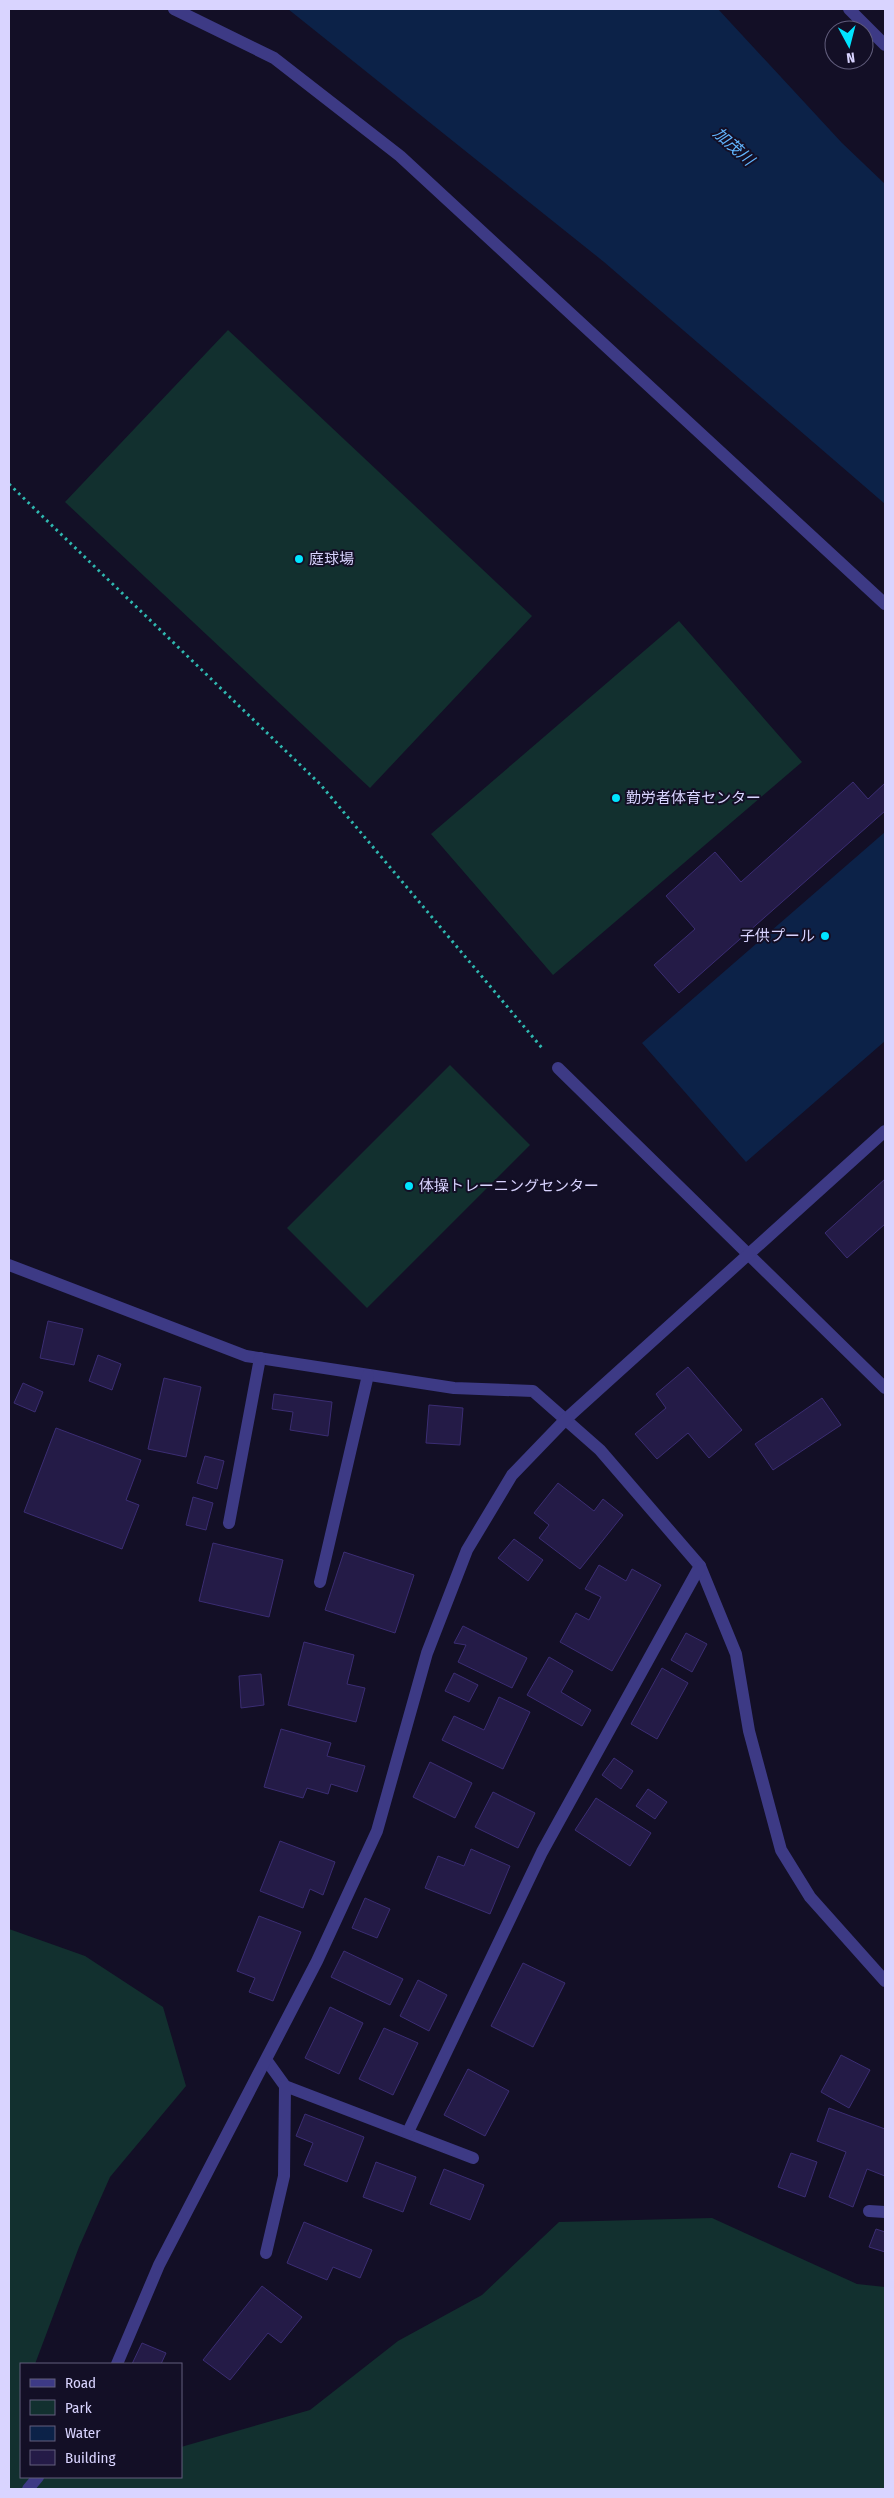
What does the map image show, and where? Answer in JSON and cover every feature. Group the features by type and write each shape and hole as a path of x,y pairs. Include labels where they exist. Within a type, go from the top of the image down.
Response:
{"street":[{"path":"174,9 274,58 400,156 885,604"},
{"path":"849,9 885,45"},
{"path":"558,1068 885,1388"},
{"path":"117,2363 159,2265 267,2061 317,1961 377,1831 427,1653 466,1550 512,1475 566,1419 885,1131"},
{"path":"9,1265 246,1356 454,1388 533,1391 600,1450 700,1566 736,1654 749,1731 781,1850 810,1897 885,1981"},
{"path":"228,1523 260,1358"},
{"path":"320,1582 368,1375"},
{"path":"408,2132 542,1852 700,1566"},
{"path":"267,2061 285,2086 473,2158"},
{"path":"266,2253 284,2176 285,2086"},
{"path":"869,2211 885,2212"},
{"path":"28,2489 37,2478"}],"path":[{"path":"9,484 320,784 558,1068"}],"green space":[{"name":"庭球場","path":"228,330 532,616 370,788 65,502"},
{"name":"勤労者体育センター","path":"679,621 802,762 553,975 431,834"},
{"name":"体操トレーニングセンター","path":"450,1065 530,1145 367,1308 287,1228"},
{"path":"9,1929 85,1956 163,2007 186,2086 110,2177 79,2247 35,2363 20,2363 20,2478 182,2478 182,2447 310,2410 398,2341 482,2295 559,2222 712,2218 857,2284 885,2287 885,2489 9,2489"}],"water":[{"name":"加茂川","path":"288,9 718,9 842,143 885,184 885,504 604,262"},
{"name":"子供プール","path":"885,832 885,1041 746,1162 642,1043"}],"building":[{"path":"853,782 868,799 885,783 885,811 679,993 654,965 695,929 666,896 715,852 741,882"},
{"path":"885,1179 885,1224 847,1258 825,1233"},
{"path":"48,1321 83,1329 74,1365 40,1358"},
{"path":"98,1355 121,1364 112,1390 89,1381"},
{"path":"688,1367 742,1430 709,1458 688,1433 657,1459 635,1434 666,1408 656,1394"},
{"path":"164,1378 201,1387 186,1457 148,1449"},
{"path":"23,1383 43,1392 35,1412 14,1403"},
{"path":"274,1394 332,1402 328,1436 290,1430 293,1412 272,1409"},
{"path":"822,1398 841,1425 773,1470 755,1444"},
{"path":"429,1405 463,1408 460,1445 426,1443"},
{"path":"56,1428 141,1460 126,1500 139,1505 122,1549 24,1512"},
{"path":"205,1456 224,1461 217,1489 197,1483"},
{"path":"558,1483 594,1511 603,1499 623,1515 580,1569 539,1538 549,1525 534,1513"},
{"path":"193,1497 213,1503 206,1530 186,1525"},
{"path":"514,1539 543,1560 528,1581 498,1558"},
{"path":"213,1543 283,1560 269,1617 199,1601"},
{"path":"344,1552 414,1575 395,1633 325,1610"},
{"path":"599,1565 626,1581 632,1569 661,1585 612,1671 560,1642 576,1613 589,1620 601,1597 585,1589"},
{"path":"463,1626 527,1658 512,1688 458,1662 466,1645 454,1643"},
{"path":"686,1633 707,1644 692,1672 671,1660"},
{"path":"304,1642 354,1655 347,1684 365,1688 356,1722 288,1705"},
{"path":"549,1657 573,1671 561,1692 591,1710 582,1726 527,1695"},
{"path":"662,1668 688,1683 657,1739 631,1724"},
{"path":"454,1673 478,1685 469,1702 445,1691"},
{"path":"261,1674 264,1705 241,1708 239,1676"},
{"path":"499,1697 530,1712 503,1769 442,1740 454,1716 484,1730"},
{"path":"281,1729 331,1743 327,1756 365,1766 357,1792 331,1784 328,1794 307,1788 303,1798 264,1787"},
{"path":"614,1758 633,1771 621,1789 602,1775"},
{"path":"430,1762 472,1783 455,1818 413,1797"},
{"path":"648,1789 667,1802 655,1819 636,1806"},
{"path":"493,1792 535,1813 518,1848 475,1827"},
{"path":"596,1798 651,1833 630,1866 575,1830"},
{"path":"280,1841 335,1862 323,1895 310,1889 303,1908 260,1891"},
{"path":"471,1849 510,1866 490,1914 425,1888 438,1856 464,1866"},
{"path":"365,1898 390,1909 377,1938 352,1928"},
{"path":"259,1916 301,1932 273,2001 249,1992 255,1978 237,1971"},
{"path":"344,1951 403,1979 390,2005 331,1977"},
{"path":"523,1963 565,1983 533,2047 491,2026"},
{"path":"418,1980 447,1995 429,2031 400,2016"},
{"path":"330,2007 363,2023 339,2074 305,2058"},
{"path":"384,2028 418,2043 393,2095 359,2079"},
{"path":"841,2055 870,2070 849,2108 821,2092"},
{"path":"468,2069 509,2091 485,2136 444,2115"},
{"path":"829,2108 885,2129 885,2176 867,2169 853,2207 829,2197 846,2152 817,2141"},
{"path":"305,2114 364,2137 347,2182 304,2165 313,2143 296,2136"},
{"path":"791,2153 817,2162 805,2197 778,2187"},
{"path":"376,2162 416,2177 403,2212 363,2197"},
{"path":"444,2169 484,2185 470,2220 430,2204"},
{"path":"304,2222 372,2250 360,2278 333,2267 327,2280 287,2263"},
{"path":"876,2229 885,2232 885,2252 869,2247"},
{"path":"262,2286 302,2317 281,2343 268,2333 230,2380 203,2360"},
{"path":"142,2343 166,2353 161,2363 132,2363"}],"place":[{"name":"庭球場","path":"299,559"},
{"name":"勤労者体育センター","path":"616,798"},
{"name":"子供プール","path":"825,936"},
{"name":"体操トレーニングセンター","path":"409,1186"}]}
